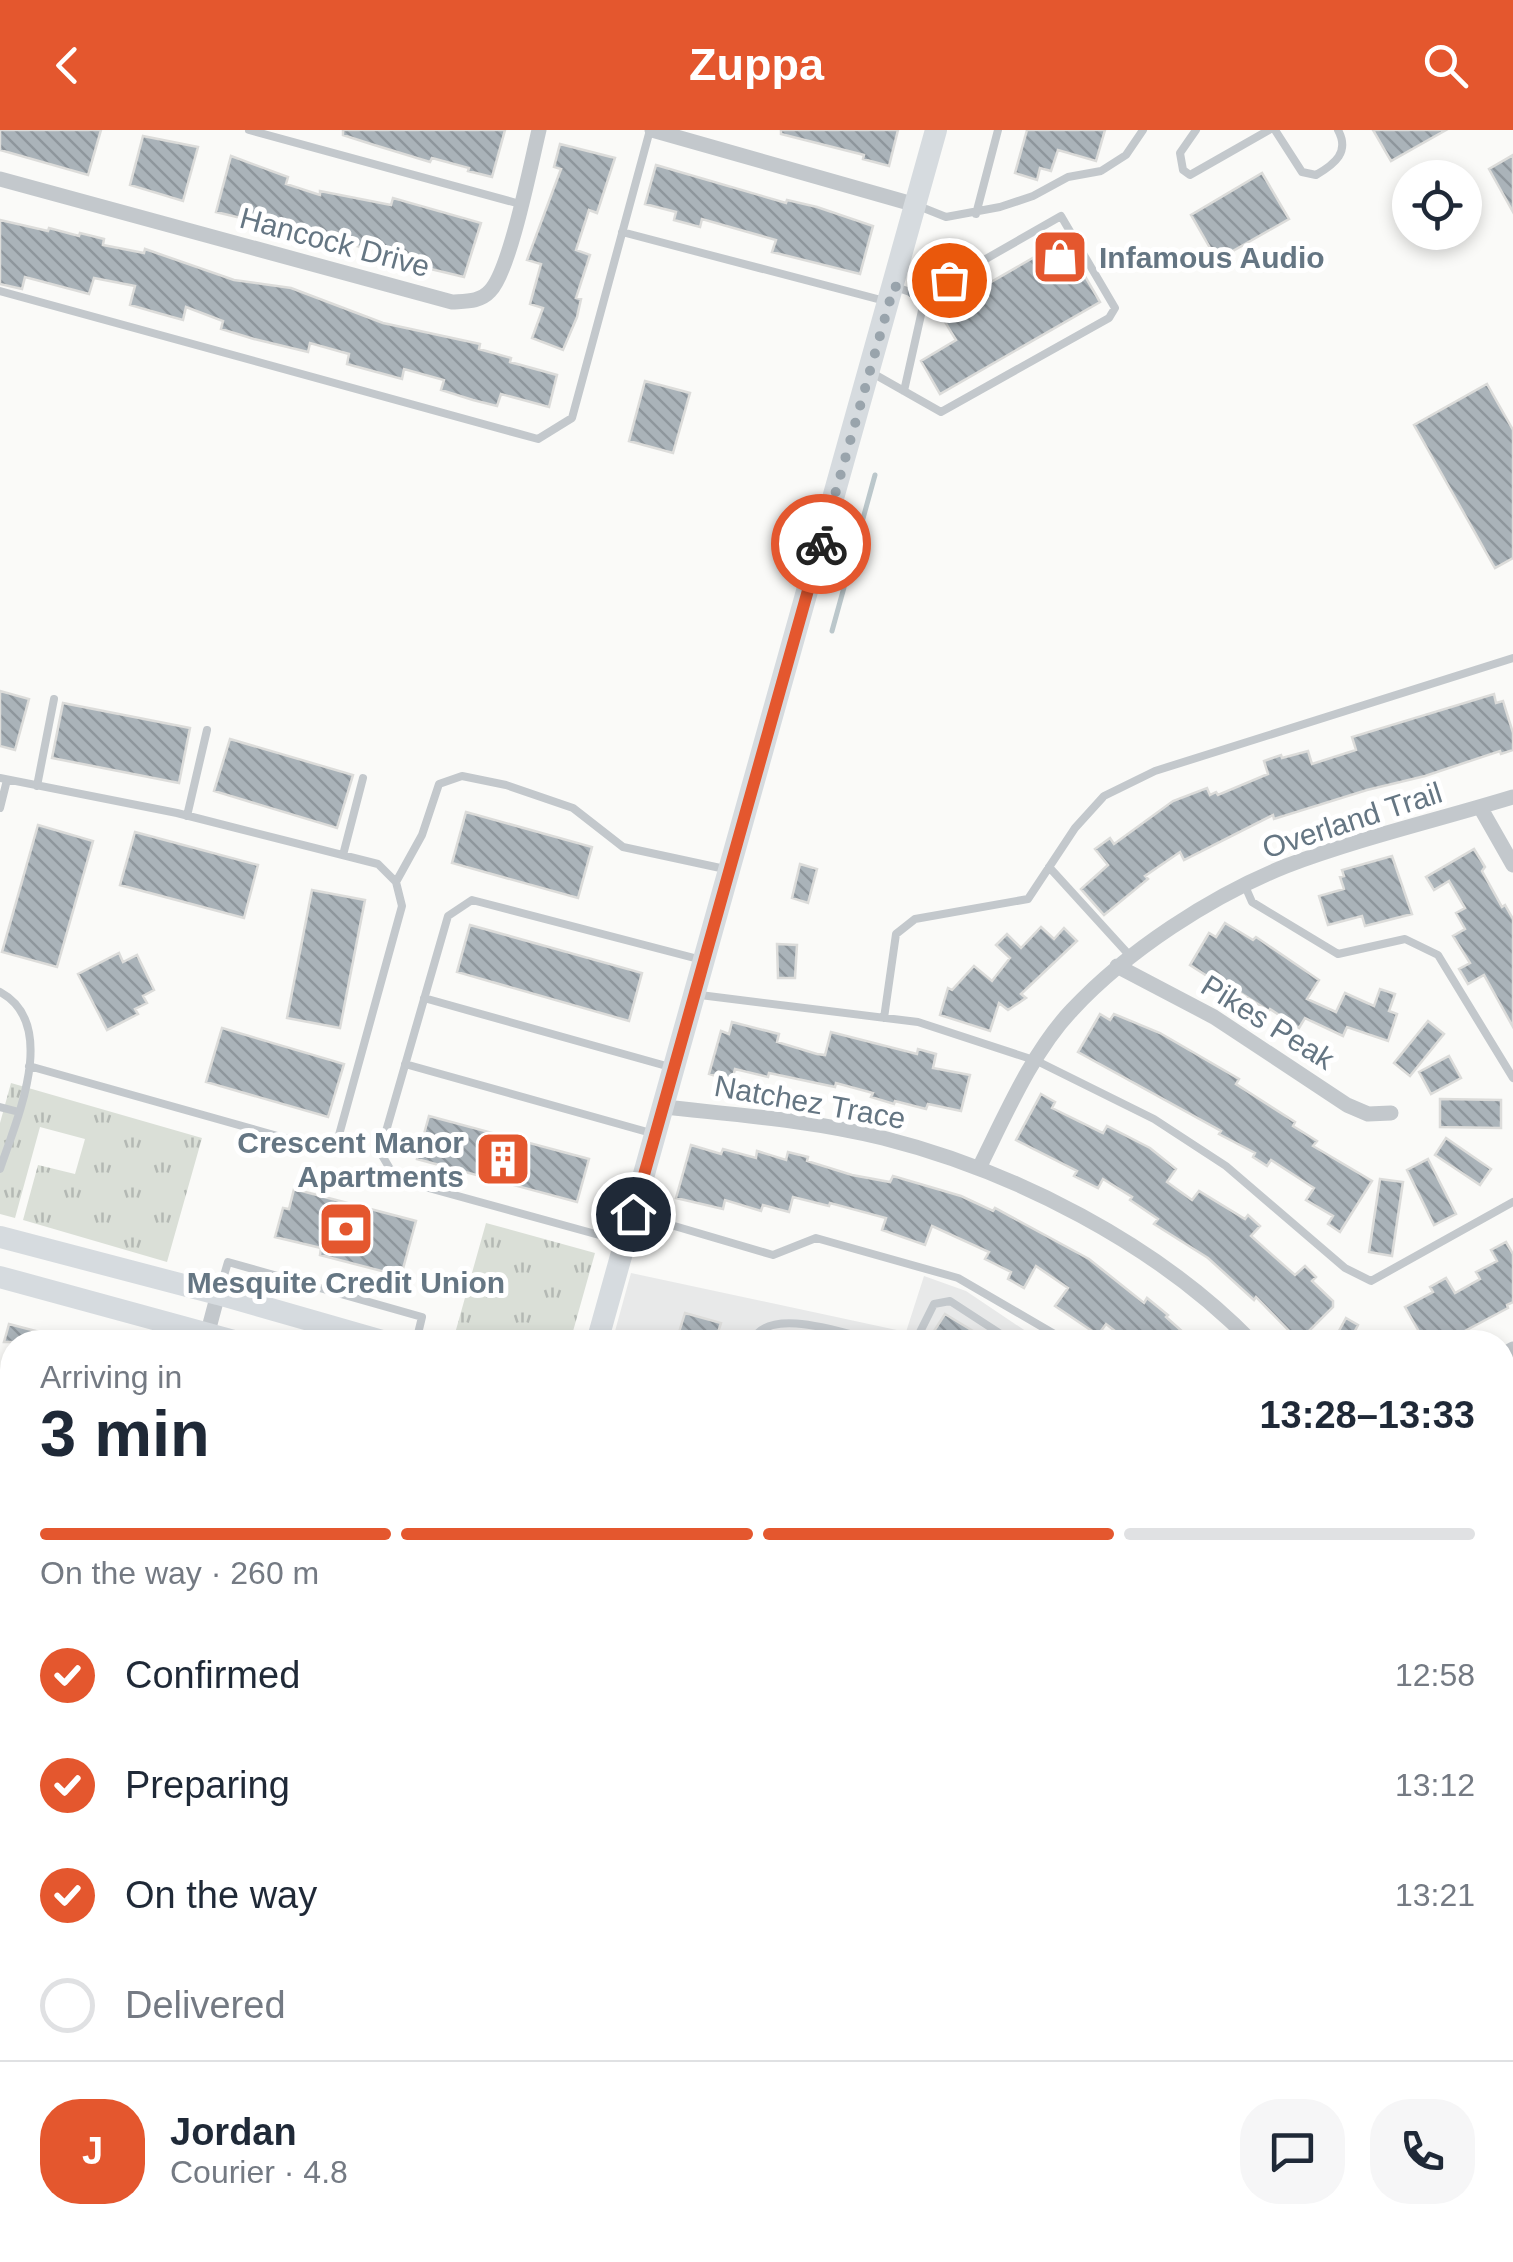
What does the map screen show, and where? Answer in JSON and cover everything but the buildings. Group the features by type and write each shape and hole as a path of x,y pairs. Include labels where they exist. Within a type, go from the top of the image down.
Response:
{"street":[{"name":"Hancock Drive","path":"0,179 452,302 479,299 493,289 540,130"},
{"path":"651,130 916,206"},
{"path":"599,1330 936,130"},
{"name":"Overland Trail","path":"978,1168 1036,1061 1069,1012 1124,962 1207,905 1284,867 1513,797"},
{"path":"1480,807 1513,865"},
{"name":"Pikes Peak","path":"1124,962 1348,1105 1368,1114 1391,1113"},
{"name":"Natchez Trace","path":"664,1107 792,1120 883,1138 978,1168 1062,1206 1165,1267 1238,1330"},
{"path":"0,1236 344,1330"},
{"path":"0,1277 179,1330"},
{"path":"208,1330 218,1294"}],"lane":[{"path":"248,130 520,204"},
{"path":"0,291 538,439 572,418 651,130"},
{"path":"976,214 998,130"},
{"path":"916,206 946,217 976,214 1033,196 1068,178 1100,171 1126,155 1143,130"},
{"path":"1196,130 1180,153 1182,170 1190,175 1272,130 1302,172 1316,175 1344,148 1338,130"},
{"path":"622,232 891,294 921,296 1062,216 1115,308 1109,318 941,412 870,372"},
{"path":"904,391 923,306 921,296"},
{"path":"884,1018 896,934 915,919 1028,899 1076,828 1104,796 1154,770 1513,658"},
{"path":"37,786 54,699"},
{"path":"187,816 208,730"},
{"path":"396,882 422,835 439,784 462,776 506,785 573,808 623,847 730,870"},
{"path":"342,855 363,778"},
{"path":"0,808 4,779 187,816 378,864 396,882 402,906 339,1135 330,1140 306,1144 28,1066"},
{"path":"1049,868 1124,962"},
{"path":"1245,886 1252,902 1338,954 1405,939 1438,955 1513,1078"},
{"path":"625,1242 396,1178 380,1152 448,916 472,900 704,960"},
{"path":"0,992 12,999 28,1022 28,1066 19,1112 0,1169"},
{"path":"695,994 918,1022 1036,1061 1154,1120 1226,1166 1346,1268 1371,1281 1513,1202"},
{"path":"424,998 674,1068"},
{"path":"406,1064 656,1134"},
{"path":"0,1107 19,1112"},
{"path":"633,1214 773,1255 816,1238 958,1278 1047,1330"},
{"path":"218,1294 228,1262 422,1317 419,1330"},
{"path":"921,1330 934,1304 950,1300 995,1330"},
{"path":"760,1330 768,1325 795,1322 829,1330"}],"shaded area":[{"path":"631,1273 897,1330 615,1330"},
{"path":"924,1276 966,1291 1024,1330 907,1330"}],"green space":[{"path":"11,1083 202,1138 167,1262 23,1220 38,1165 75,1174 85,1139 40,1127 15,1218 0,1214 0,1123"},
{"path":"486,1223 595,1253 573,1330 456,1330"}],"waterway":[{"path":"832,631 875,475"}],"way so far":[{"path":"821,544 894,286 921,296 949,280"}],"place":[{"name":"Infamous Audio","path":"1060,257"},
{"name":"Crescent Manor Apartments","path":"503,1159"},
{"name":"Mesquite Credit Union","path":"346,1229"}],"route":[{"path":"633,1214 821,544"}]}
